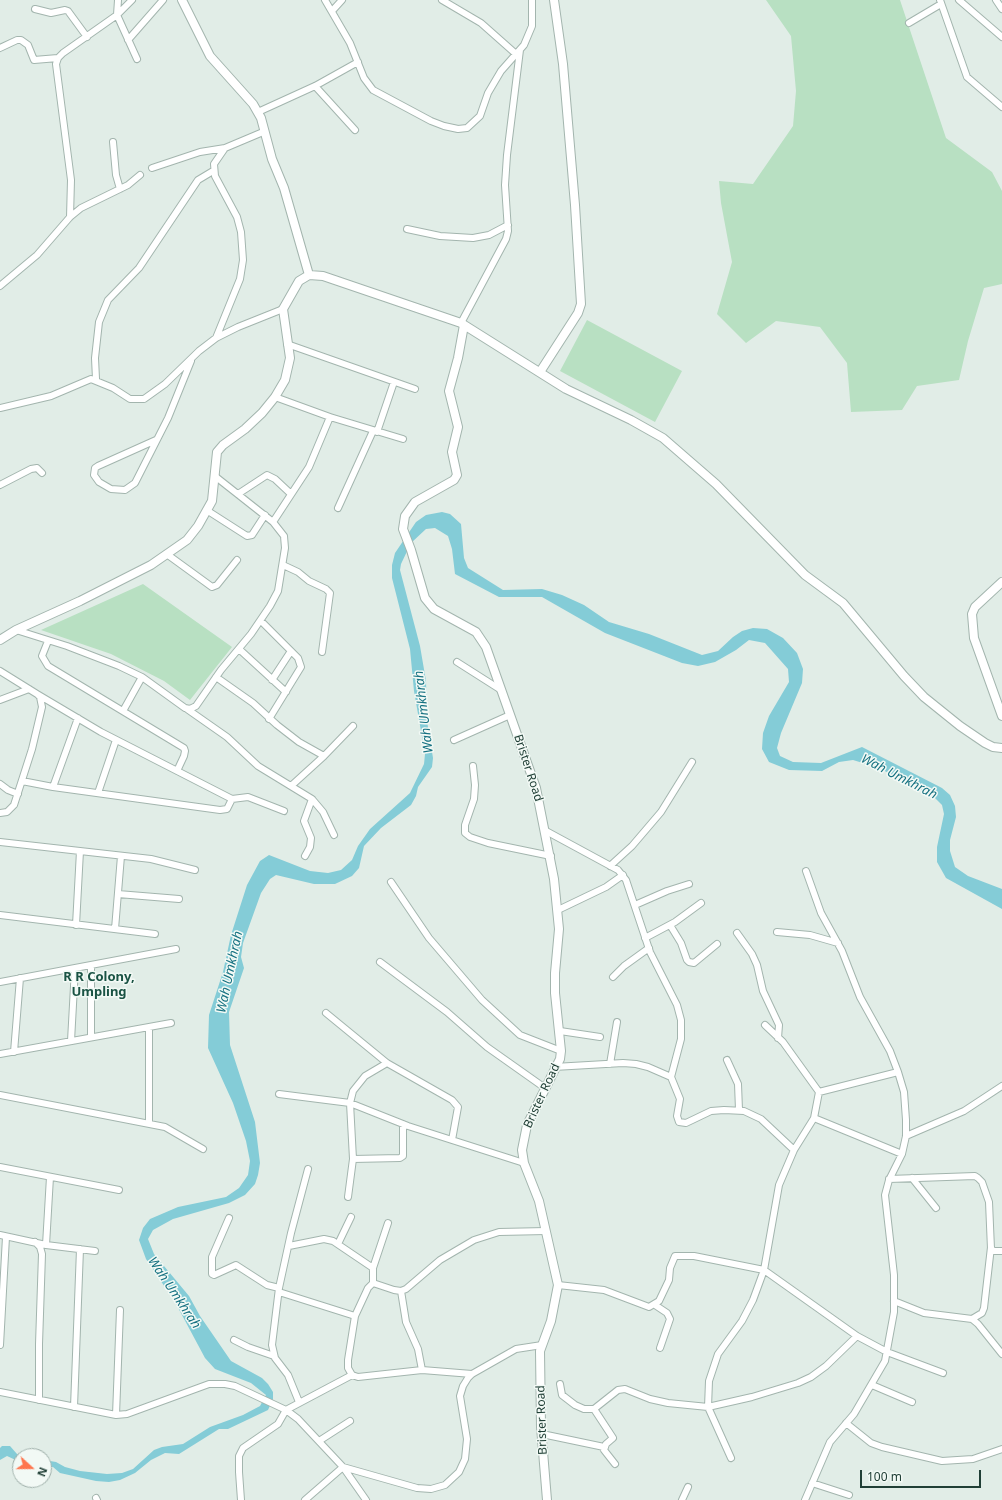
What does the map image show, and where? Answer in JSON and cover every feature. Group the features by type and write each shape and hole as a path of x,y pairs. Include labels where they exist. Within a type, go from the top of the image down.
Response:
{"street":[{"path":"118,0 116,15 137,59"},
{"path":"0,48 17,40 21,40 28,45 34,60 58,58 116,15 132,0"},
{"path":"128,40 163,0"},
{"path":"182,0 210,56 253,104 258,112 263,132 284,188 308,275"},
{"path":"325,0 350,43 364,78 373,90 431,121 458,129 467,128 480,116 494,82 507,62 518,52 529,36 532,26 532,0"},
{"path":"332,11 342,0"},
{"path":"442,0 481,23 518,52"},
{"path":"540,372 578,313 581,304 575,205 563,64 554,0"},
{"path":"959,0 1002,36"},
{"path":"996,0 1002,9"},
{"path":"909,23 940,2 967,77 1002,107"},
{"path":"35,8 51,13 65,10 68,11 87,37"},
{"path":"462,324 506,239 508,225 505,185 518,52"},
{"path":"58,58 56,64 71,180 70,217"},
{"path":"258,112 315,86 358,62"},
{"path":"315,86 355,130"},
{"path":"152,168 200,152 225,148 263,132"},
{"path":"113,142 116,175 120,189"},
{"path":"216,338 240,279 243,260 241,232 237,217 213,171 215,160 225,148"},
{"path":"96,379 95,358 99,322 108,300 139,268 198,180 213,171"},
{"path":"0,286 47,245 70,217 90,203 128,185 140,175"},
{"path":"408,229 440,236 473,238 489,235 508,225"},
{"path":"0,640 16,630 80,601 151,565 168,555 187,540 208,511 212,501 216,477 215,459 217,452 223,445 245,429 262,413 275,397 285,380 290,358 283,309 295,286 308,275 323,276 462,324 566,389 651,430 682,454 716,484 805,575 843,603 904,676 924,697 960,726 985,743 993,747 1002,748"},
{"path":"0,408 51,396 83,381 96,379 130,399 144,399 165,384 192,358 216,338 238,327 283,309"},
{"name":"Brister Road","path":"462,324 458,358 449,391 458,427 452,452 456,475 454,480 415,502 408,509 403,522 403,529 411,550 425,598 434,609 476,632 486,648 536,788 551,856 559,929 555,973 561,1051 560,1059 554,1067 527,1125 522,1150 524,1163 539,1201 558,1285 551,1321 542,1345 542,1434 547,1500"},
{"path":"287,344 415,389"},
{"path":"156,440 98,466 95,468 94,475 99,482 111,489 118,490 130,488 139,477 170,412 192,358"},
{"path":"338,508 375,431 394,382"},
{"path":"275,397 330,417 403,439"},
{"path":"273,522 309,467 330,417"},
{"path":"0,485 31,469 37,468 42,473"},
{"path":"238,494 267,475 275,479 291,494"},
{"path":"185,708 190,709 196,706 216,677 261,621 278,591 283,565 286,541 280,529 265,515 216,477"},
{"path":"208,511 247,536 252,534 265,515"},
{"path":"168,555 209,586 214,587 237,560"},
{"path":"283,565 298,572 308,581 326,589 330,593 322,652"},
{"path":"1002,582 975,607 972,614 974,638 1002,716"},
{"path":"261,621 298,658 301,667 269,719"},
{"path":"16,630 89,654 142,677 227,737 258,766 312,799 323,812 334,835"},
{"path":"48,641 42,656 48,666 184,748 184,756 176,771"},
{"path":"239,648 286,692"},
{"path":"272,680 290,651"},
{"path":"457,662 501,690"},
{"path":"0,671 116,740 232,799 252,797 284,811"},
{"path":"123,711 142,677"},
{"path":"216,677 253,703 269,719 299,742 324,756"},
{"path":"0,700 29,689"},
{"path":"0,813 11,810 18,794 41,713 42,702 37,694"},
{"path":"454,740 510,715"},
{"path":"54,787 78,718"},
{"path":"291,786 324,756 353,726"},
{"path":"98,793 116,740"},
{"path":"610,866 632,846 661,812 692,762"},
{"path":"473,766 475,785 474,799 465,825 465,834 488,843 551,856"},
{"path":"22,781 54,787 220,810 227,809 232,799"},
{"path":"0,784 8,790 18,794"},
{"path":"305,856 310,847 311,838 304,821 312,799"},
{"path":"546,831 610,866 623,875 635,905 649,948 678,1005 681,1020 681,1039 671,1077 680,1099 677,1116 679,1122 682,1123 711,1111 739,1110 761,1119 794,1150"},
{"path":"0,842 163,861 195,870"},
{"path":"76,924 80,851"},
{"path":"114,929 121,856"},
{"path":"805,1500 830,1442 854,1414 881,1370 887,1352 894,1312 894,1275 885,1195 889,1179 902,1154 906,1136 904,1092 898,1072 890,1051 860,997 838,943 821,913 806,871"},
{"path":"558,910 606,887 623,875"},
{"path":"390,882 429,938 482,1000 520,1035 561,1051"},
{"path":"635,905 667,891 689,884"},
{"path":"118,894 179,899"},
{"path":"645,938 670,925 701,903"},
{"path":"0,915 155,934"},
{"path":"670,925 681,943 686,960 689,962 694,963 717,944"},
{"path":"777,932 810,935 838,943"},
{"path":"737,933 752,954 757,965 763,991 779,1025 778,1038"},
{"path":"612,977 624,966 649,948"},
{"path":"0,982 176,949"},
{"path":"380,962 447,1012 487,1047 545,1088"},
{"path":"91,965 91,1037"},
{"path":"71,1041 75,968"},
{"path":"14,1052 20,978"},
{"path":"326,1013 387,1063 452,1100 458,1107 452,1140"},
{"path":"0,1054 171,1022"},
{"path":"610,1064 617,1022"},
{"path":"731,1458 708,1407 709,1381 713,1365 718,1354 748,1310 764,1270 779,1185 794,1150 814,1118 819,1092 778,1038 765,1025"},
{"path":"149,1027 149,1123"},
{"path":"560,1030 600,1037"},
{"path":"727,1060 738,1084 739,1110"},
{"path":"348,1197 353,1159 350,1103 358,1084 365,1076 387,1063"},
{"path":"554,1067 636,1064 671,1077"},
{"path":"819,1092 898,1072"},
{"path":"906,1136 964,1110 1002,1086"},
{"path":"280,1094 350,1103 403,1124 524,1163"},
{"path":"0,1095 149,1123 172,1130 203,1149"},
{"path":"814,1118 902,1154"},
{"path":"353,1159 400,1158 403,1156 403,1124"},
{"path":"0,1167 119,1190"},
{"path":"299,1402 288,1375 274,1356 272,1345 279,1290 308,1169"},
{"path":"889,1179 975,1176 982,1182 989,1202 991,1247 984,1308 982,1312 972,1319"},
{"path":"46,1245 50,1177"},
{"path":"912,1178 936,1208"},
{"path":"338,1244 352,1217"},
{"path":"229,1218 212,1257 212,1274 214,1275 236,1265 267,1285 355,1316"},
{"path":"388,1223 373,1268 373,1283 368,1288 355,1316 348,1368 352,1375 358,1377 422,1370 472,1374"},
{"path":"373,1283 401,1291 412,1286 440,1260 474,1240 499,1232 546,1231"},
{"path":"0,1345 3,1236 46,1245 95,1251"},
{"path":"289,1246 324,1239 338,1244 373,1268"},
{"path":"35,1242 40,1247 42,1254 39,1400"},
{"path":"991,1247 994,1251 1002,1251"},
{"path":"74,1407 80,1249"},
{"path":"558,1285 604,1290 649,1307 655,1305 659,1301 669,1280 670,1268 675,1256 694,1256 764,1270 857,1336 887,1352 943,1373"},
{"path":"401,1291 406,1322 418,1349 422,1370"},
{"path":"894,1301 924,1313 972,1319 978,1324 1002,1354"},
{"path":"655,1305 667,1313 670,1319 660,1348"},
{"path":"116,1416 120,1310"},
{"path":"560,1384 562,1395 575,1406 584,1409 594,1409 621,1389 650,1399 668,1403 708,1407 752,1397 798,1383 811,1377 826,1366 857,1336"},
{"path":"234,1340 248,1347 274,1356"},
{"path":"343,1467 417,1488 431,1489 445,1485 460,1472 465,1459 467,1439 460,1396 463,1386 472,1374 516,1350 542,1345"},
{"path":"241,1500 239,1472 240,1452 254,1439 278,1424 284,1409 352,1375"},
{"path":"0,1392 116,1416 127,1414 209,1384 230,1385 284,1409 303,1423 343,1467 366,1500"},
{"path":"872,1385 912,1402"},
{"path":"594,1409 613,1438 604,1447"},
{"path":"319,1441 350,1421"},
{"path":"846,1423 877,1445 942,1461 973,1459 1002,1449"},
{"path":"542,1434 604,1447"},
{"path":"604,1447 604,1450 615,1464"},
{"path":"306,1500 343,1467"},
{"path":"812,1483 849,1495"},
{"path":"682,1500 688,1487"}],"green space":[{"path":"766,0 900,0 946,138 992,172 1002,191 1002,284 984,288 968,341 959,380 917,386 902,410 851,412 847,363 820,327 776,321 746,343 717,314 732,262 721,203 719,181 753,184 793,126 796,91 791,36"},
{"path":"587,320 682,371 655,422 560,371"},
{"path":"143,584 232,647 190,700 164,681 111,654 41,630"}],"water":[{"name":"Wah Umkhrah","path":"442,512 450,514 461,524 464,558 468,568 503,590 542,589 562,595 584,605 609,622 649,634 702,655 718,651 742,631 753,628 767,629 783,638 797,653 803,669 802,683 781,733 777,748 780,756 793,762 821,763 862,747 942,788 950,795 955,806 956,817 950,840 950,851 955,867 968,876 1002,889 1002,909 946,878 937,862 937,847 944,814 942,805 934,797 879,768 853,760 839,762 822,771 789,770 769,762 762,749 763,733 769,716 789,682 788,669 765,643 749,640 736,650 715,662 698,666 682,663 605,633 542,597 499,597 455,574 452,549 448,536 435,528 426,529 411,543 401,564 400,570 420,646 426,681 427,721 433,758 432,767 418,787 416,796 411,805 381,828 364,846 359,868 352,876 335,884 314,884 276,875 270,879 261,893 243,943 241,957 244,968 229,1012 230,1045 255,1122 260,1163 258,1175 255,1184 245,1195 229,1203 173,1219 153,1230 148,1239 154,1254 189,1296 200,1316 231,1361 262,1378 273,1392 273,1399 268,1410 228,1429 219,1429 179,1454 165,1453 151,1460 135,1473 120,1480 109,1482 96,1481 60,1473 52,1467 52,1461 80,1471 107,1474 122,1473 133,1469 154,1450 162,1447 183,1444 210,1427 243,1415 260,1406 266,1395 251,1383 215,1369 205,1358 175,1302 146,1259 139,1240 143,1228 150,1219 178,1207 226,1197 239,1188 248,1175 250,1161 246,1141 233,1103 208,1048 209,1015 223,972 231,935 247,885 260,861 269,855 310,871 328,873 341,870 352,860 358,846 370,829 410,793 424,764 425,754 414,691 410,649 392,578 392,565 395,553 416,522 426,515"},
{"path":"2,1446 10,1446 12,1448 12,1458 7,1456 0,1460 0,1448"}],"district":[{"name":"R R Colony, Umpling","path":"99,984"}]}
